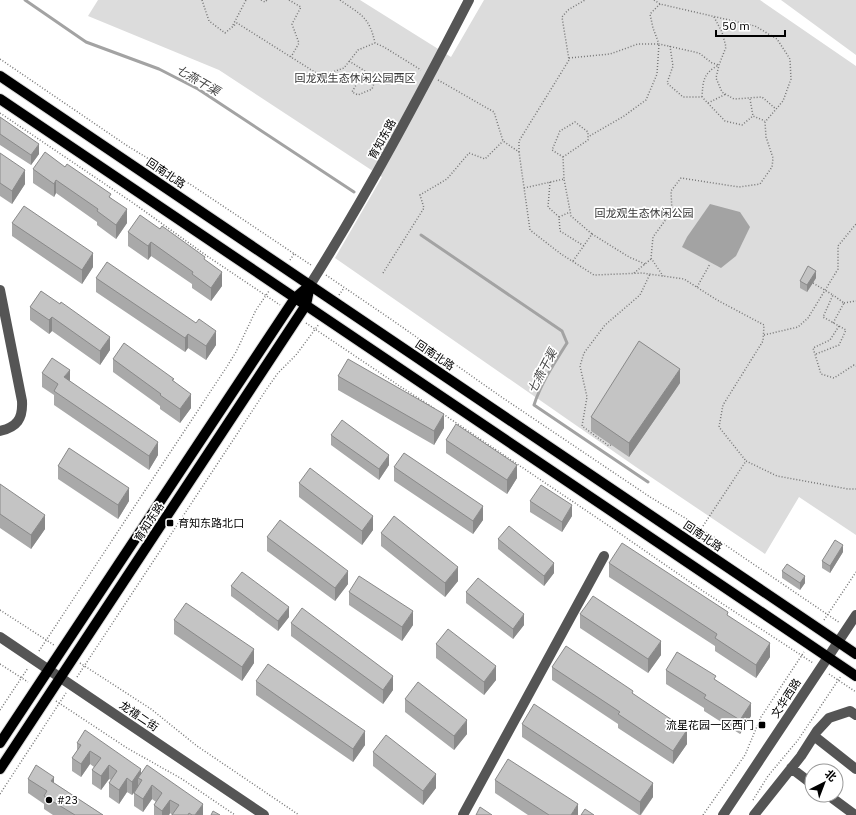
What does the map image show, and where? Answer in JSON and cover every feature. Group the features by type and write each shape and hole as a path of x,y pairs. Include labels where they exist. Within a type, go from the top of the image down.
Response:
{"main road":[{"name":"回南北路","path":"0,76 856,654"},
{"path":"0,99 856,676"},
{"name":"育知东路","path":"0,743 295,298 310,285"},
{"name":"育知东路","path":"0,769 306,305 310,285"}],"street":[{"name":"育知东路","path":"310,285 351,218 430,76 469,0"},
{"path":"0,290 22,407 22,412 18,423 0,432"},
{"path":"463,815 604,556"},
{"name":"文华西路","path":"723,815 856,614"},
{"name":"龙禧二街","path":"0,637 264,815"},
{"path":"754,815 829,718 850,711 856,715"},
{"path":"814,736 856,769"},
{"path":"791,768 804,778"},
{"path":"839,803 855,815"}],"path":[{"path":"202,0 209,21 225,33 237,22 321,76 344,68 358,50 375,42"},
{"path":"232,27 246,0"},
{"path":"261,0 265,2 267,0"},
{"path":"289,0 301,7 292,24 299,43 291,57"},
{"path":"340,0 360,13 372,28 375,42 430,76 494,112 503,142 519,152"},
{"path":"585,0 568,10 562,17 569,60 519,141 523,188 530,230 561,254 594,275 634,273 684,278 717,300 764,325 763,341 723,405 719,427 746,462 777,476 848,489 856,489"},
{"path":"654,0 660,4 755,26 777,39 790,59 791,79 783,101 765,122 766,137 773,158 772,167 760,184 739,187 681,178 671,190 672,211 653,237 651,258 663,276"},
{"path":"563,157 588,140 588,137 624,116 646,100 657,74 659,44 652,28 650,14 660,4"},
{"path":"714,17 722,32 726,47 716,78 722,92 734,99 762,97 776,109"},
{"path":"569,58 610,54 638,44 659,44 699,53 712,63 719,65"},
{"path":"670,46 673,66 668,83 683,97 702,97 725,121 742,125 753,116"},
{"path":"0,59 126,145 188,182 291,252"},
{"path":"349,61 376,78 372,89 358,95 352,92 364,71"},
{"path":"702,97 703,80 711,69 719,65"},
{"path":"708,103 726,94"},
{"path":"750,99 753,116"},
{"path":"0,113 262,293"},
{"path":"753,116 765,122"},
{"path":"563,157 552,150 560,130 574,122 588,132 588,137"},
{"path":"383,274 424,208 420,196 447,179 469,153 485,159 503,142"},
{"path":"563,157 564,179 572,216 592,234 629,257 645,264"},
{"path":"523,188 564,179"},
{"path":"550,182 548,207 559,217 560,230 584,246"},
{"path":"559,217 571,212"},
{"path":"764,335 798,327 808,318 838,269 838,246 856,224"},
{"path":"573,261 592,234"},
{"path":"634,273 651,258"},
{"path":"697,287 710,264"},
{"path":"611,445 609,446 582,426 587,397 580,366 584,353 605,325 640,295 650,274"},
{"path":"813,283 844,303 856,301"},
{"path":"347,289 500,396 696,525 822,611"},
{"path":"815,354 839,345 846,330 823,317 833,295"},
{"path":"833,323 844,303"},
{"name":"育知东路","path":"49,636 226,368 236,352 256,310"},
{"path":"838,326 830,340 813,348 821,374 834,378 854,365 856,366"},
{"path":"318,332 459,424 703,591 794,651"},
{"path":"87,661 268,387 278,373 306,344"},
{"path":"703,526 746,462"},
{"path":"835,603 856,572"},
{"path":"0,610 40,636"},
{"path":"0,664 15,674"},
{"path":"703,815 745,755 759,720 795,665"},
{"path":"92,670 150,709 197,746 299,815"},
{"path":"0,710 18,682"},
{"path":"844,684 856,692"},
{"path":"751,802 768,776 798,740 832,690"},
{"path":"0,794 56,708"},
{"path":"66,708 127,748 182,779 235,815"}],"green space":[{"name":"回龙观生态休闲公园","path":"98,0 360,0 451,57 484,0 760,0 856,66 856,535 799,497 765,554 636,467 335,258 382,177 219,70 88,16"},
{"path":"781,0 856,0 856,55"}],"shaded area":[{"path":"710,204 740,212 750,227 736,256 721,268 682,247 687,237"}],"building":[{"path":"0,117 39,144 31,155 0,134"},
{"path":"45,152 65,167 67,164 111,194 109,197 127,209 116,225 97,211 98,209 56,180 54,184 33,169"},
{"path":"0,153 25,170 12,191 0,183"},
{"path":"24,206 93,253 82,270 12,223"},
{"path":"140,215 160,229 162,226 205,257 204,259 222,272 211,288 192,274 193,272 151,242 148,246 128,232"},
{"path":"107,262 196,323 199,319 216,331 206,346 188,334 185,338 96,278"},
{"path":"808,266 816,271 807,285 800,281"},
{"path":"41,291 60,304 61,302 110,337 100,351 52,317 49,320 30,307"},
{"path":"639,341 680,369 629,443 591,417"},
{"path":"124,343 174,379 172,380 191,394 180,409 113,359"},
{"path":"52,358 70,370 64,377 158,442 149,456 54,391 58,384 42,373"},
{"path":"348,359 444,414 434,431 338,376"},
{"path":"342,420 389,455 379,469 331,435"},
{"path":"456,424 517,465 507,480 446,440"},
{"path":"69,448 129,488 118,505 58,466"},
{"path":"404,453 483,506 473,521 394,467"},
{"path":"310,468 373,516 362,531 299,483"},
{"path":"0,484 45,515 31,535 0,514"},
{"path":"541,485 572,505 562,522 530,501"},
{"path":"394,516 458,567 445,583 381,533"},
{"path":"280,520 348,571 335,588 267,537"},
{"path":"509,526 554,563 544,576 498,539"},
{"path":"835,540 843,545 830,566 822,561"},
{"path":"622,543 728,612 727,615 770,643 756,665 715,638 717,634 609,563"},
{"path":"787,564 805,576 800,583 782,571"},
{"path":"242,572 289,607 278,621 231,586"},
{"path":"359,576 413,611 402,627 349,592"},
{"path":"478,578 524,614 513,629 466,592"},
{"path":"593,596 661,641 648,659 580,614"},
{"path":"186,603 254,649 242,667 174,620"},
{"path":"302,608 393,676 383,690 291,623"},
{"path":"448,629 496,666 484,682 436,644"},
{"path":"566,646 633,691 632,693 687,730 673,751 618,714 620,712 552,667"},
{"path":"677,652 716,676 714,679 751,703 740,720 704,698 706,695 666,670"},
{"path":"268,664 365,731 353,749 256,681"},
{"path":"418,682 467,720 454,736 405,699"},
{"path":"534,704 653,783 640,802 522,724"},
{"path":"85,730 141,769 132,782 127,778 119,790 109,783 117,771 109,765 101,776 92,770 101,758 90,751 81,764 72,758 81,745 77,743"},
{"path":"386,735 436,774 423,791 373,752"},
{"path":"508,759 578,804 571,815 549,815 495,780"},
{"path":"36,765 54,777 51,781 103,815 75,815 44,796 47,791 28,779"},
{"path":"147,765 203,804 195,815 189,813 188,815 172,815 179,805 170,800 162,811 154,805 162,793 152,785 143,799 134,793 142,780 138,778"},
{"path":"480,807 492,815 476,815"},
{"path":"585,809 594,815 581,815"},
{"path":"213,811 220,815 211,815"}],"waterway":[{"name":"七燕干渠","path":"25,0 86,42 159,69 198,89 354,192"},
{"name":"七燕干渠","path":"421,235 562,331 567,343 544,381 534,405 648,482"}],"place":[{"name":"育知东路北口","path":"170,523"},
{"name":"流星花园一区西门","path":"762,725"},
{"name":"#23","path":"49,800"}],"park label":[{"name":"回龙观生态休闲公园西区","path":"355,78"}]}
